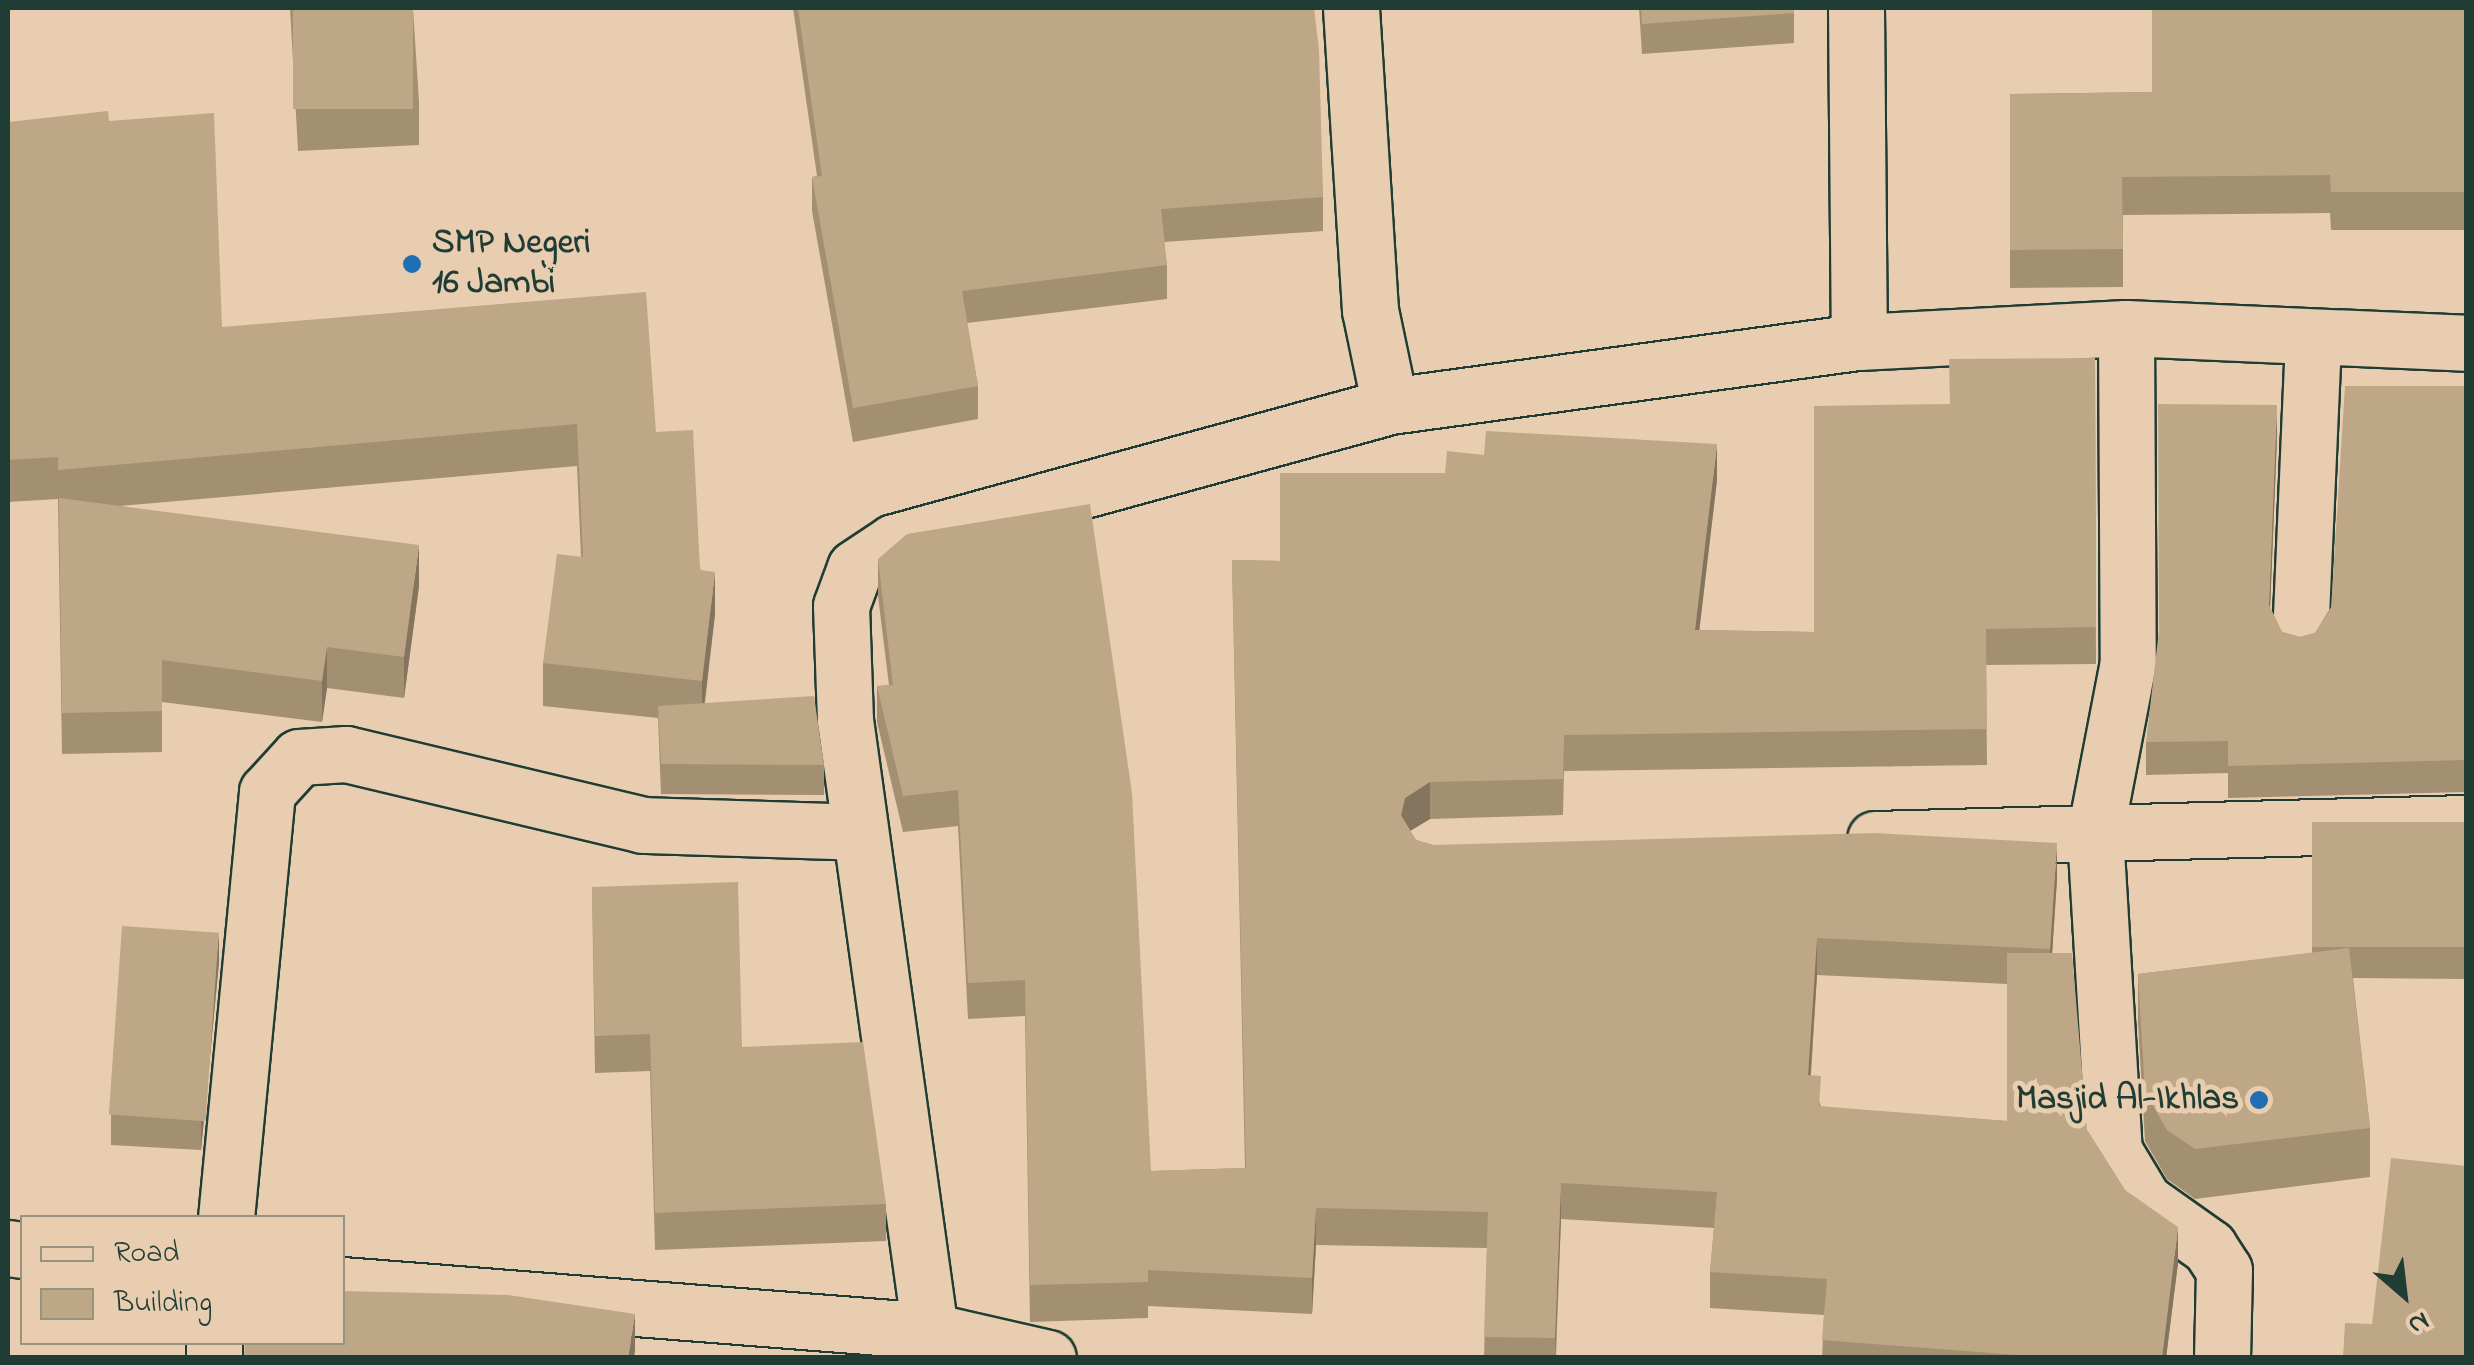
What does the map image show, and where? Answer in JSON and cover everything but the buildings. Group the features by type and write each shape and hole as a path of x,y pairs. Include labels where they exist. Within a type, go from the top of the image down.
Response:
{"street":[{"path":"1352,8 1370,310 1390,406"},
{"path":"1856,8 1859,342"},
{"path":"2126,328 2128,662 2095,834 2114,1151 2144,1201 2209,1247 2224,1270 2222,1358"},
{"path":"930,1331 860,832 841,606 855,568 894,542 1390,406 1859,342 2126,328 2466,343"},
{"path":"2300,638 2313,338"},
{"path":"226,1215 267,792 299,758 346,754 643,826 860,832"},
{"path":"1822,841 2466,823"},
{"path":"345,1285 930,1331 1048,1358"}],"place":[{"name":"SMP Negeri 16 Jambi","path":"412,264"},
{"name":"Masjid Al-Ikhlas","path":"2259,1100"}]}
